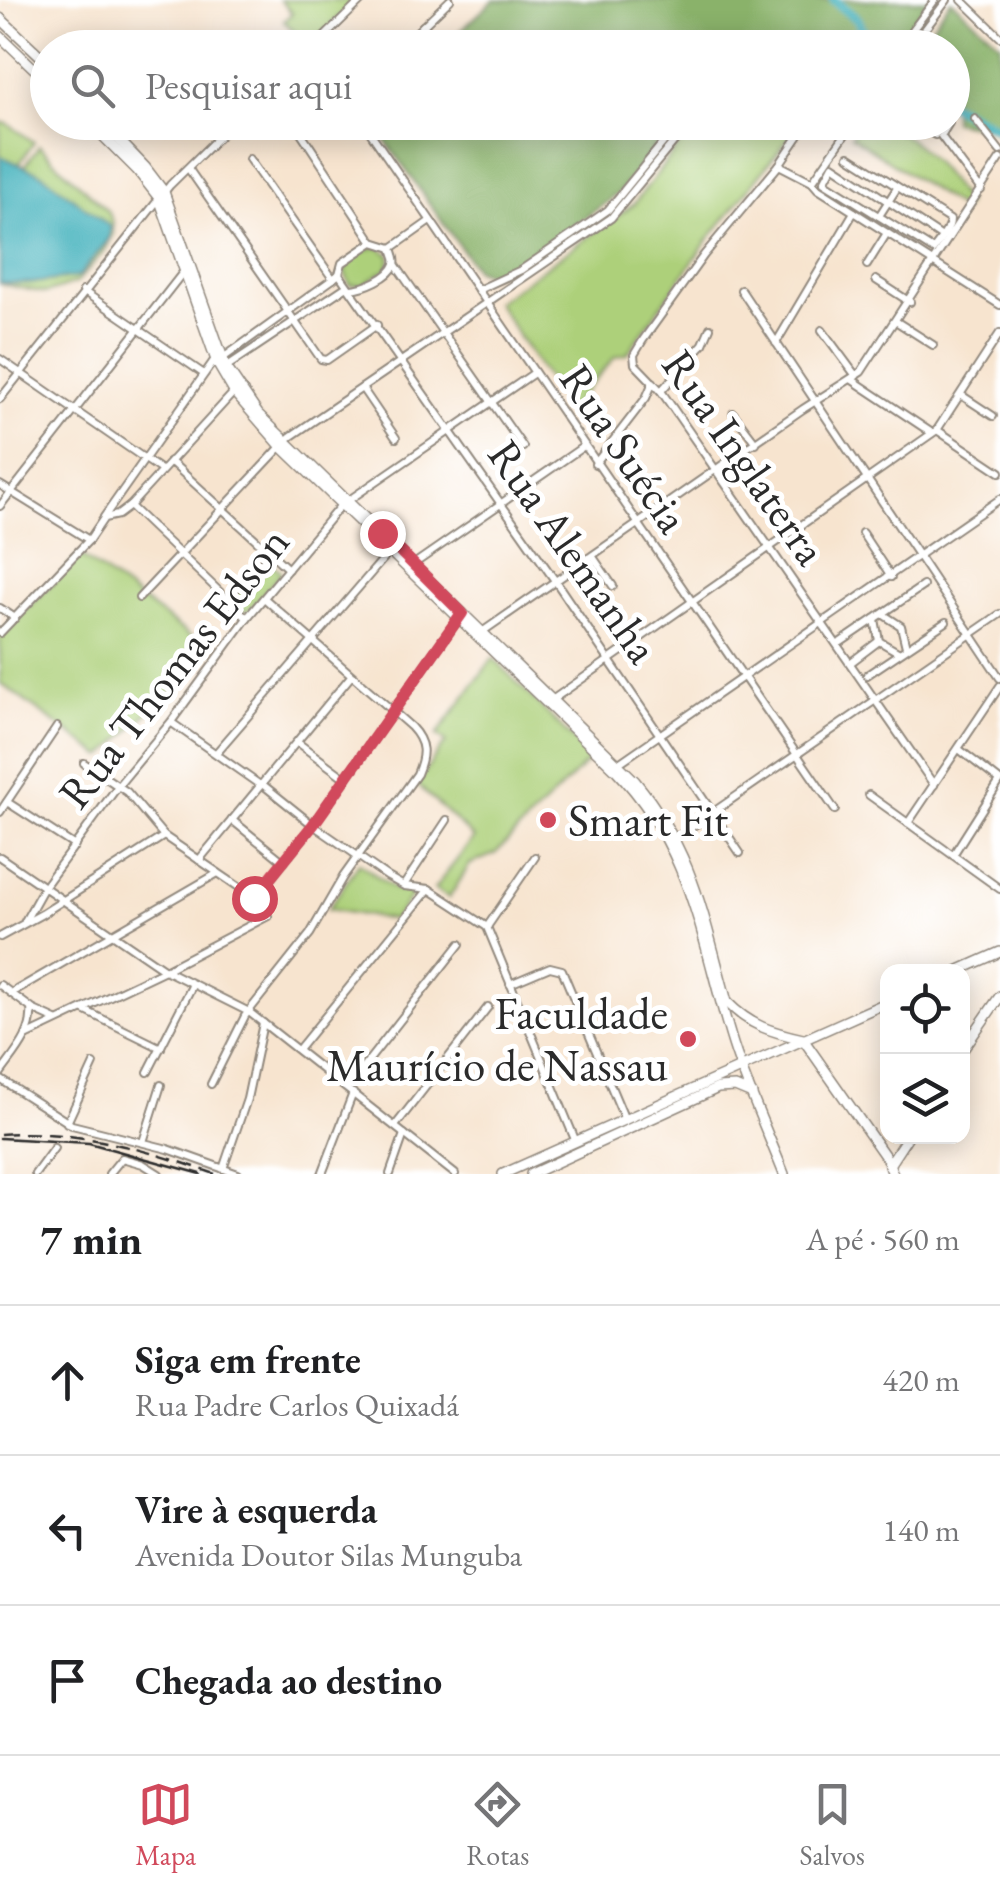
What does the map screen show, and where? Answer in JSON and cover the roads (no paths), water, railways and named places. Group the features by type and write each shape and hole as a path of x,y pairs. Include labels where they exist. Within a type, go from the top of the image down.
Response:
{"main road":[{"path":"0,18 30,46"},
{"path":"0,36 30,64"},
{"path":"20,54 30,60"},
{"path":"107,140 162,195"},
{"path":"120,140 146,167 162,195 234,392 414,564 461,616"},
{"path":"222,361 258,414 284,443"},
{"path":"346,502 390,551 550,702 623,777 672,841 692,896 740,1067 784,1174"},
{"path":"550,702 619,763 650,800 698,893 728,1002 743,1019 762,1030 804,1040 891,1170 904,1144"},
{"path":"970,966 1000,952"},
{"path":"970,1039 1000,996"},
{"path":"503,1174 880,1006"},
{"path":"531,1174 707,1092 730,1087 752,1094"}],"street":[{"path":"331,30 362,0"},
{"path":"419,30 450,0"},
{"path":"912,30 935,0"},
{"path":"924,30 947,0"},
{"path":"962,0 1000,37"},
{"path":"423,26 427,30"},
{"path":"975,119 1000,152"},
{"path":"0,399 162,195 216,140"},
{"path":"306,140 373,242 392,248"},
{"name":"Rua Suécia","path":"375,140 835,810"},
{"path":"478,290 521,270 608,210 671,140"},
{"path":"138,598 284,443 620,211 672,140"},
{"name":"Rua Inglaterra","path":"795,140 711,246 636,352 635,364 662,391 934,784"},
{"path":"812,182 842,140"},
{"path":"943,140 982,190"},
{"path":"778,165 812,182 854,212 931,250 951,222 849,156"},
{"path":"249,159 336,276"},
{"path":"479,634 866,368 1000,160"},
{"path":"942,236 833,165 824,178 824,182 888,233 1000,305"},
{"path":"188,168 321,358 332,357 377,325"},
{"path":"876,221 897,188"},
{"path":"776,343 854,212"},
{"path":"392,248 430,221"},
{"path":"867,266 888,233"},
{"path":"0,633 90,540 204,374 291,316 336,276 342,263 373,242"},
{"path":"392,248 395,264 523,447"},
{"path":"291,316 349,288 366,286 395,264"},
{"path":"0,506 188,266"},
{"name":"Rua Alemanha","path":"336,276 377,325 740,853"},
{"path":"876,280 910,302"},
{"path":"496,282 493,292 503,293"},
{"path":"741,290 1000,678"},
{"path":"83,291 204,374"},
{"path":"896,322 933,345"},
{"path":"662,391 703,344 710,328"},
{"path":"822,330 854,378 1000,472"},
{"path":"550,702 935,431 1000,333"},
{"path":"0,359 162,470"},
{"name":"Rua Thomas Edson","path":"25,922 44,887 118,786 171,722 247,618 346,502 534,373"},
{"path":"595,464 646,398 653,382"},
{"path":"362,388 396,438"},
{"path":"104,518 118,515 130,506 234,392"},
{"path":"961,395 994,416"},
{"path":"734,413 756,443"},
{"path":"414,564 584,446"},
{"path":"170,461 288,569"},
{"path":"0,485 90,540"},
{"path":"619,763 1000,499"},
{"path":"130,506 247,618"},
{"path":"862,533 891,576"},
{"path":"216,753 390,551"},
{"path":"226,599 270,553"},
{"path":"593,557 613,586"},
{"path":"841,642 923,586"},
{"path":"211,1084 250,1012 310,934 357,856 423,760 423,743 412,727 311,643 264,598"},
{"path":"0,608 14,618"},
{"path":"672,841 1000,614"},
{"path":"84,763 134,799 164,836 255,898 313,825 461,616"},
{"path":"879,617 879,641"},
{"path":"879,617 901,626 903,650"},
{"path":"867,675 946,622"},
{"path":"879,641 903,650"},
{"path":"850,663 879,641"},
{"path":"198,860 351,676"},
{"path":"908,823 1000,686"},
{"path":"171,722 357,856 404,886 428,889 487,927 576,1142"},
{"path":"0,812 57,727"},
{"path":"298,743 345,778"},
{"path":"954,855 1000,780 959,750"},
{"path":"98,772 104,763"},
{"path":"869,794 997,887 1000,877"},
{"path":"8,802 76,846"},
{"path":"232,820 284,862"},
{"path":"404,886 447,820"},
{"path":"0,937 164,836"},
{"path":"0,857 165,970 250,1012 455,1174"},
{"path":"487,927 535,858"},
{"path":"12,993 218,873"},
{"path":"298,1050 428,889"},
{"path":"26,1036 268,916"},
{"path":"322,1174 350,1090 460,944"},
{"path":"510,984 550,968 562,970 625,1120"},
{"path":"148,1072 192,984"},
{"path":"0,985 31,1008 58,1020"},
{"path":"396,1126 488,1007"},
{"path":"31,1008 26,1036 0,1076 67,1123 144,1142 238,1174"},
{"path":"84,1010 161,1048"},
{"path":"223,1168 247,1099 264,1023"},
{"path":"67,1123 94,1064"},
{"path":"144,1142 161,1085"},
{"path":"390,1174 404,1134"},
{"path":"35,1174 54,1148"},
{"path":"109,1174 122,1158 159,1174"}],"water":[{"path":"0,156 42,174 111,227 109,239 78,277 0,283"}],"waterway":[{"path":"834,0 858,20 862,30"},
{"path":"970,114 1000,130"}],"tram line":[{"path":"0,1138 89,1143 201,1174"}],"railway":[{"path":"0,1134 56,1135 110,1143 215,1174"}],"place":[{"name":"Smart Fit","path":"548,820"},
{"name":"Faculdade Maurício de Nassau","path":"688,1039"}]}
